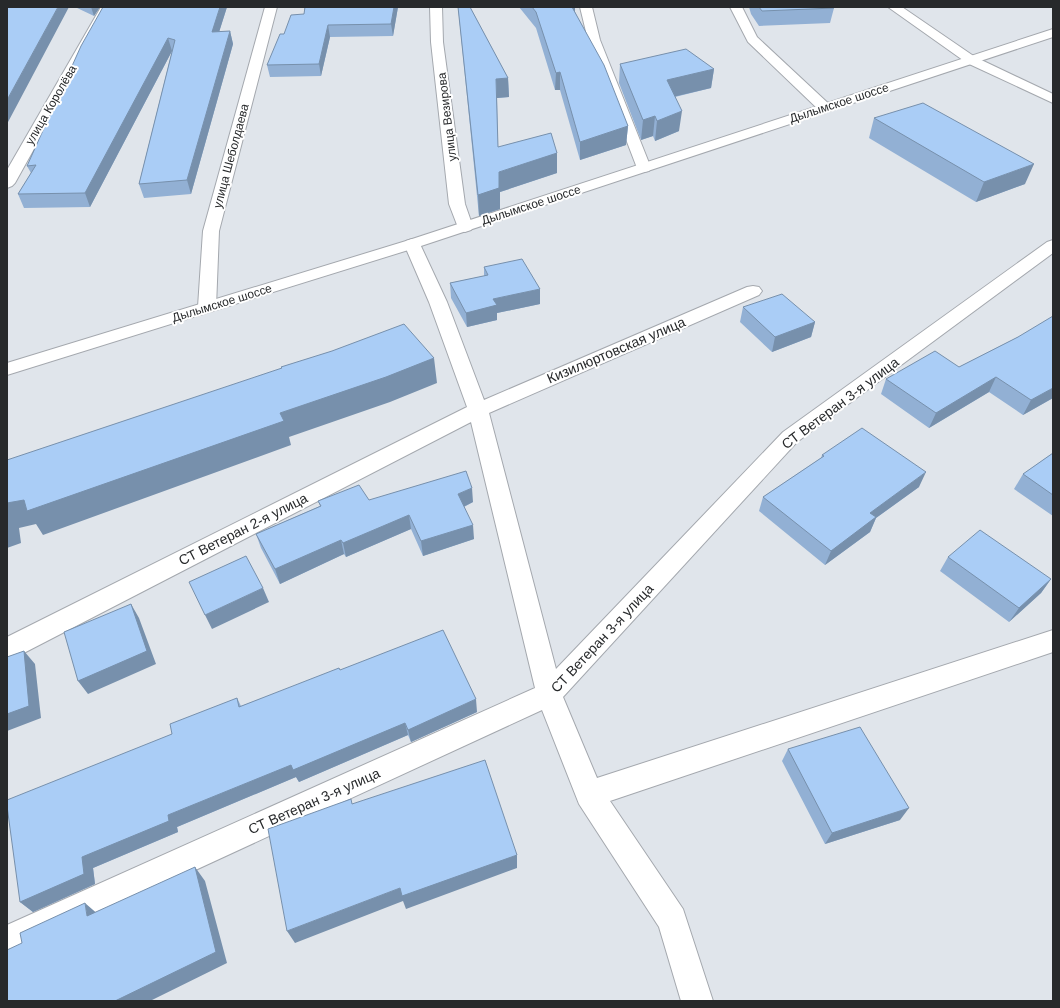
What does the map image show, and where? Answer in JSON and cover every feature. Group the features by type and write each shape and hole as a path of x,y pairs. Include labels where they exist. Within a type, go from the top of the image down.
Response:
{"street":[{"name":"улица Королёва","path":"7,183 107,7"},
{"name":"улица Шеболдаева","path":"208,307 211,231 271,7"},
{"name":"улица Везирова","path":"436,7 437,42 457,204 464,227"},
{"path":"586,7 594,40 644,168"},
{"path":"736,7 752,39 825,108"},
{"path":"894,7 971,60 1053,99"},
{"name":"Дылымское шоссе","path":"7,369 412,244 1053,33"},
{"path":"412,244 438,302 478,410 550,694 589,794 672,920 697,1001"},
{"name":"СТ Ветеран 3-я улица","path":"7,941 550,694 790,437 1053,245"},
{"name":"Кизилюртовская улица","path":"478,410 753,291"},
{"name":"СТ Ветеран 2-я улица","path":"7,649 478,410"},
{"path":"589,794 1053,641"}],"building":[{"path":"7,7 58,7 7,100"},
{"path":"103,7 220,7 212,32 230,31 187,180 139,184 175,40 168,38 85,193 18,194 36,165 27,166 81,46"},
{"path":"305,7 394,7 391,24 328,25 319,64 267,65 280,34 284,34 291,15 304,14"},
{"path":"458,7 470,7 508,78 496,79 498,147 551,133 557,153 499,172 499,188 478,195"},
{"path":"532,7 572,7 604,65 628,126 580,142 560,72 556,73 536,12"},
{"path":"759,7 833,7 834,8 762,11"},
{"path":"686,49 714,69 667,80 682,111 657,121 655,116 643,120 620,64"},
{"path":"923,103 1034,164 984,182 874,118"},
{"path":"522,259 540,289 493,299 497,305 466,313 450,283 488,275 484,267"},
{"path":"782,294 815,322 775,337 743,307"},
{"path":"1053,316 1053,388 1031,400 996,377 936,413 886,379 935,351 959,367 1018,337"},
{"path":"404,324 434,358 386,377 280,413 284,421 27,511 24,500 7,503 7,460 332,351"},
{"path":"862,428 926,472 870,513 876,517 831,551 763,497 824,456 822,455"},
{"path":"1053,453 1053,495 1023,474"},
{"path":"466,471 472,488 458,494 473,525 421,541 409,515 343,543 341,540 275,569 256,534 321,506 318,501 359,485 369,500"},
{"path":"980,530 1051,579 1019,608 948,557"},
{"path":"246,556 263,588 205,615 189,582"},
{"path":"131,604 147,651 78,681 64,632"},
{"path":"443,630 476,699 408,730 405,723 293,770 291,765 168,815 169,821 82,857 84,874 20,902 7,800 172,734 170,724 237,698 239,707"},
{"path":"24,651 29,706 7,714 7,657"},
{"path":"860,727 909,808 832,833 788,749"},
{"path":"485,760 517,855 402,896 400,888 287,931 268,829 351,799 352,804"},
{"path":"195,867 216,952 115,1001 7,1001 7,950 22,943 20,933 85,903 87,916"}]}
